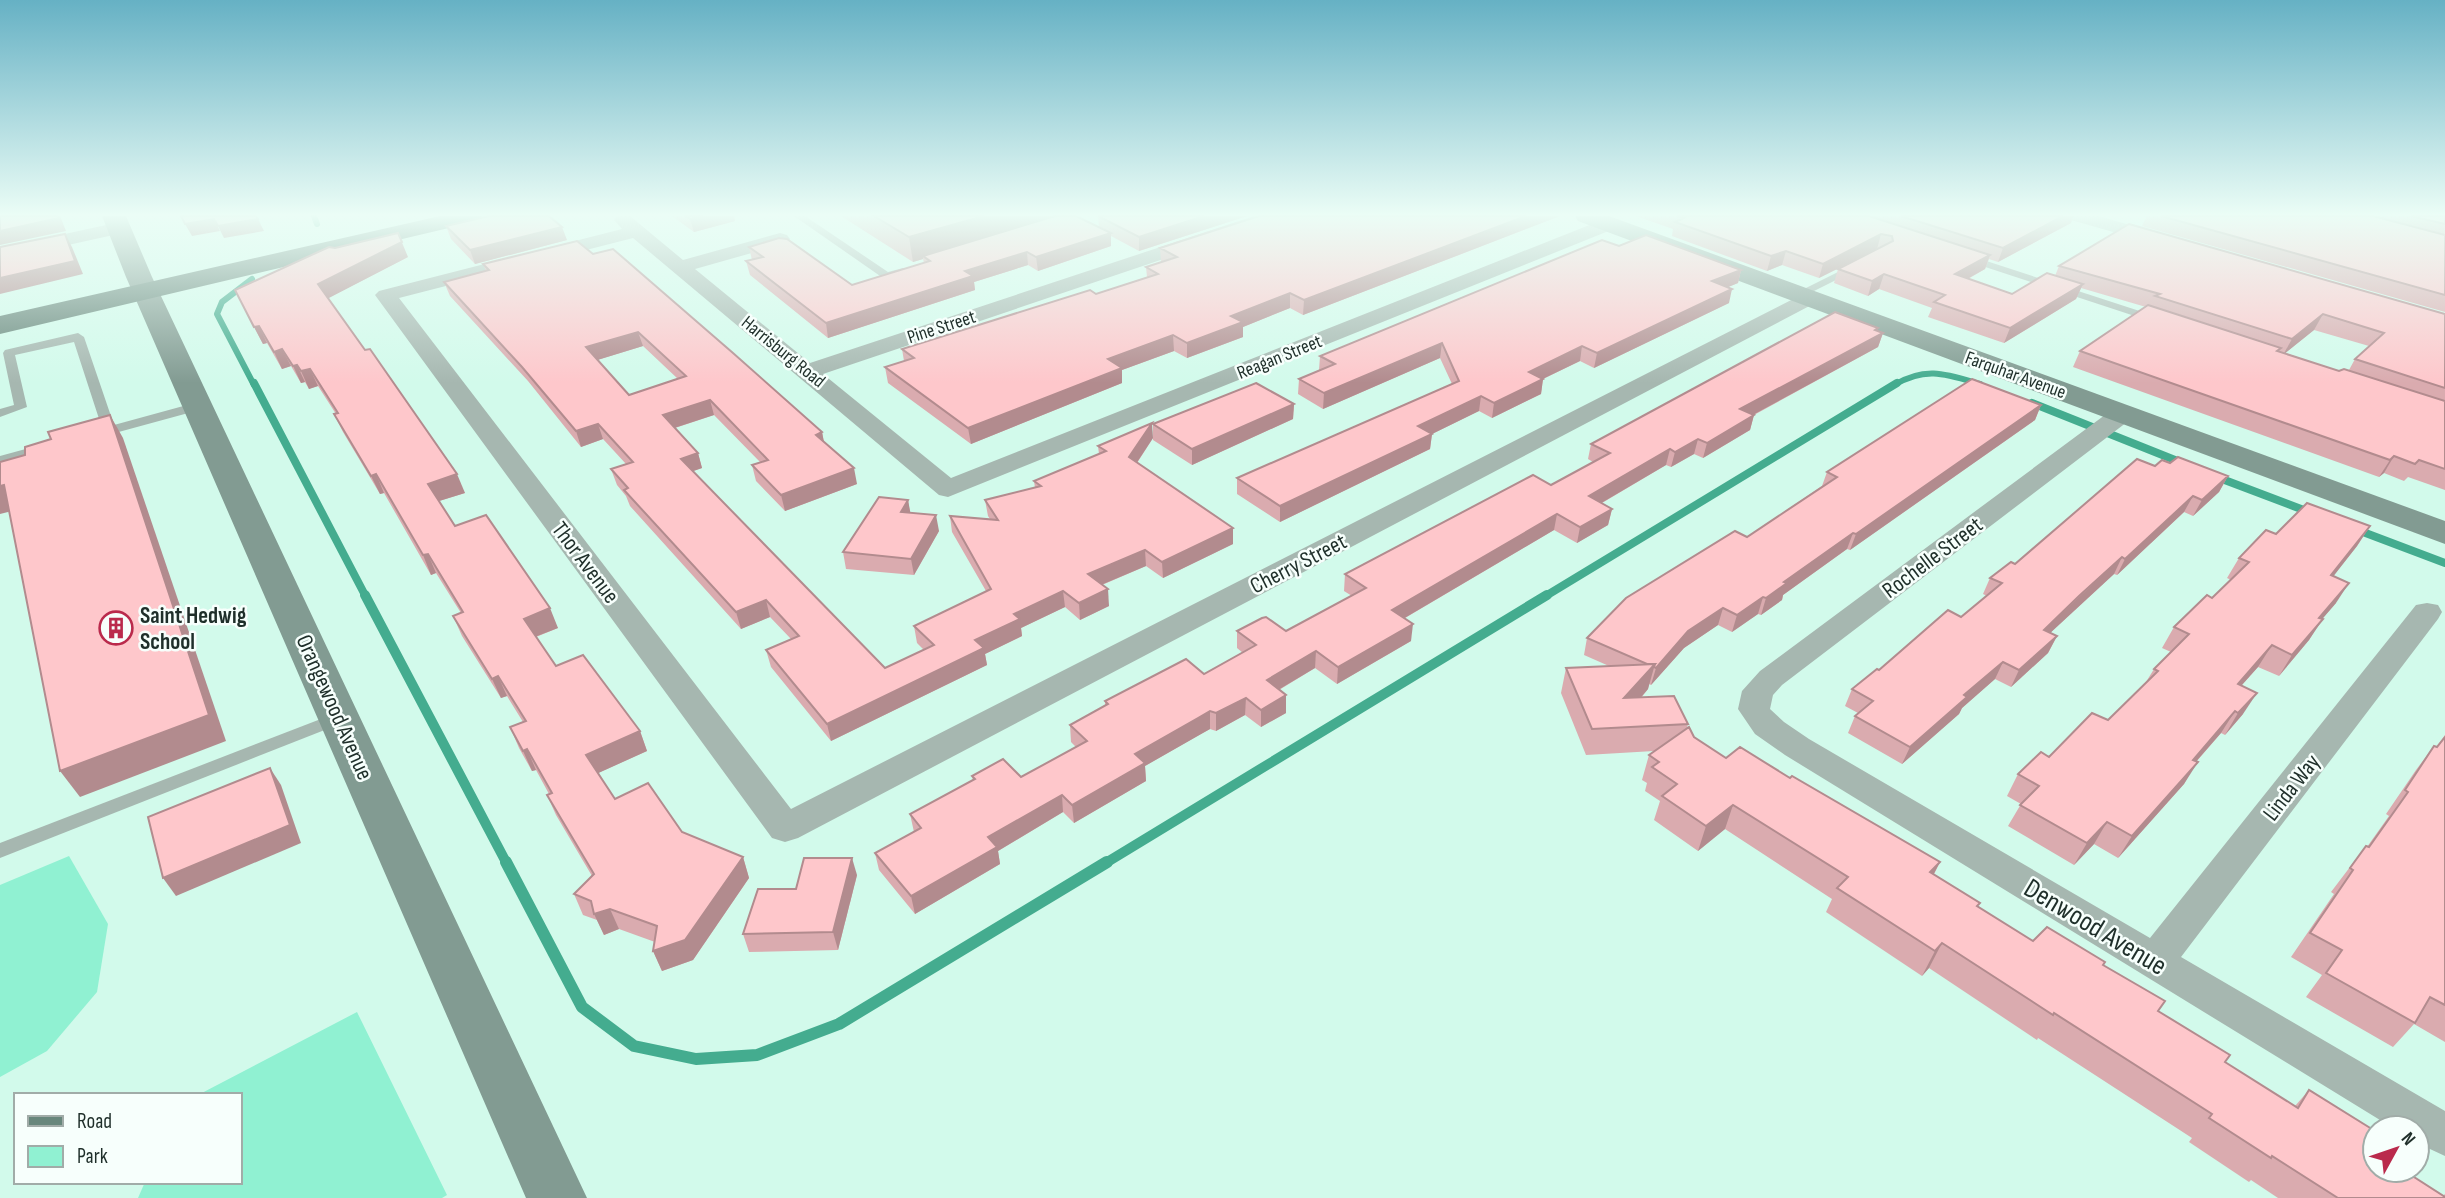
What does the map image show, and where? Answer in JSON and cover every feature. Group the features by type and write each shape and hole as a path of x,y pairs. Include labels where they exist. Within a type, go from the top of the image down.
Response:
{"main road":[{"path":"0,325 189,272"},
{"path":"0,308 200,272"}],"street":[{"name":"Orangewood Avenue","path":"137,272 557,1198"},
{"name":"Thor Avenue","path":"477,272 387,295 785,828"},
{"name":"Harrisburg Road","path":"686,272 808,370 948,489"},
{"name":"Pine Street","path":"808,370 1104,272"},
{"name":"Reagan Street","path":"948,489 1473,272"},
{"name":"Farquhar Avenue","path":"1739,272 2445,533"},
{"name":"Cherry Street","path":"785,828 1805,296"},
{"name":"Rochelle Street","path":"1742,708 1771,678 2122,414"},
{"name":"Linda Way","path":"2155,961 2427,612"},
{"name":"Denwood Avenue","path":"1742,708 1797,747 2445,1135"}],"lane":[{"path":"881,272 887,276 900,272"},
{"path":"1805,296 1846,272"},
{"path":"2010,272 2168,324"},
{"path":"0,413 21,407 9,354 78,337 109,430"},
{"path":"85,437 198,406"},
{"path":"0,460 61,444"},
{"path":"0,852 339,718"}],"green space":[{"path":"69,856 108,924 97,992 47,1051 0,1077 0,885"},
{"path":"357,1012 447,1195 442,1198 138,1198 144,1184 242,1184 242,1093 202,1093"}],"building":[{"path":"0,272 27,272 0,278"},
{"path":"275,272 342,272 318,284 365,350 370,349 457,474 428,484 455,526 486,515 550,608 524,619 556,666 583,655 640,731 586,755 615,799 648,783 682,832 743,857 685,940 653,951 657,926 610,909 594,914 591,901 574,894 594,874 547,795 552,793 527,749 523,751 510,727 526,721 498,676 492,679 453,616 463,612 428,554 423,555 376,474 371,476 334,414 338,413 310,369 301,371 297,365 293,366 282,349 274,352 259,326 254,327 235,290"},
{"path":"482,272 639,272 733,353 822,432 816,435 854,468 781,495 752,465 768,460 710,400 663,415 698,453 681,459 885,668 934,645 914,626 991,589 950,516 998,520 985,500 1041,486 1034,481 1106,451 1098,446 1152,423 1129,457 1233,528 1162,562 1145,550 1088,574 1108,589 1079,603 1063,591 1014,614 1020,619 975,640 984,648 827,724 766,650 799,636 766,600 736,612 624,490 628,488 611,469 633,462 598,424 576,431 444,282","holes":["638,332 686,376 629,395 586,347"]},
{"path":"760,272 833,272 852,285 895,272 966,272 973,276 826,323"},
{"path":"1154,272 1378,272 1304,300 1290,293 1231,316 1243,322 1187,343 1173,335 1108,359 1122,368 968,428 885,367 914,358 902,349 1090,290 1096,294 1158,274"},
{"path":"1524,272 1736,272 1712,281 1732,289 1597,353 1582,346 1529,372 1543,379 1494,403 1481,396 1418,426 1432,434 1280,506 1237,478 1459,381 1442,343 1324,393 1299,379 1335,364 1320,356"},
{"path":"1846,272 1959,272 1955,274 2012,294 2047,273 2083,284 2010,328 1934,302 1945,295 1884,274 1872,281"},
{"path":"2080,272 2297,272 2445,314 2445,388 2355,359 2384,333 2323,314 2292,339 2155,296 2160,294"},
{"path":"2362,272 2445,272 2445,295"},
{"path":"2148,305 2281,348 2277,351 2445,401 2445,469 2419,460 2415,464 2394,456 2390,460 2080,351"},
{"path":"1835,312 1878,328 1875,330 1883,333 1740,409 1754,415 1707,443 1698,439 1675,452 1670,449 1589,496 1612,509 1580,527 1557,514 1392,610 1413,624 1338,667 1316,651 1267,680 1286,695 1261,710 1246,698 1216,713 1210,711 1135,754 1145,763 1072,805 1062,795 988,837 997,847 911,896 875,853 921,828 910,814 975,779 972,776 1003,759 1021,777 1087,741 1070,725 1108,704 1105,701 1186,659 1204,674 1256,645 1237,631 1262,618 1266,617 1286,631 1366,588 1345,574 1533,475 1551,485 1610,453 1591,444"},
{"path":"1972,379 2041,405 1856,534 1853,533 1766,598 1763,597 1737,615 1723,608 1688,631 1656,668 1655,664 1647,664 1587,638 1626,598 1735,531 1747,537 1837,477 1827,472"},
{"path":"1256,383 1294,404 1192,449 1153,424"},
{"name":"Saint Hedwig School","path":"110,415 209,715 60,771 4,485 0,486 0,462 25,455 25,447 51,439 48,432"},
{"path":"2178,457 2228,476 2202,500 2193,496 2125,559 2122,557 2079,596 2044,630 2057,636 2019,670 2003,662 1910,747 1855,716 1873,701 1852,689 1879,670 1948,610 1961,617 2002,583 1990,578 2011,562 2015,564 2137,459 2155,466 2162,460 2170,463"},
{"path":"879,497 908,500 901,512 936,515 911,559 843,552"},
{"path":"2307,503 2370,526 2331,575 2349,583 2292,655 2272,645 2238,684 2257,693 2238,713 2235,711 2193,760 2198,762 2132,836 2107,822 2087,843 2020,805 2039,786 2018,774 2041,752 2049,757 2092,713 2108,720 2158,671 2154,669 2189,634 2174,627 2207,595 2212,598 2249,562 2239,558 2266,530 2276,534"},
{"path":"1655,664 1624,698 1674,696 1688,724 1592,729 1566,668"},
{"path":"1689,727 1694,737 1726,758 1740,747 1940,862 1930,872 2033,941 2047,927 2105,962 2103,965 2165,1001 2158,1011 2230,1055 2225,1062 2298,1108 2309,1090 2361,1122 2361,1184 2425,1184 2445,1198 2338,1198 2272,1156 2271,1158 2209,1118 2212,1114 1942,943 1935,951 1837,888 1848,877 1733,805 1706,826 1662,796 1677,784 1652,767 1659,762 1649,755"},
{"path":"2445,737 2445,1005 2430,997 2415,1023 2326,973 2342,950 2310,933 2353,870 2350,868 2366,846 2369,847 2408,792 2405,790 2434,746 2437,747"},
{"path":"270,768 290,825 163,878 148,817"},
{"path":"804,858 852,858 833,932 743,934 758,889 796,889"}],"waterway":[{"path":"252,279 222,302 217,314 254,385"},
{"path":"1894,385 1916,375 1926,374 1946,375 1980,384"},
{"path":"254,383 366,597"},
{"path":"1544,597 1897,383"},
{"path":"2032,403 2185,464"},
{"path":"2214,476 2309,512"},
{"path":"2355,529 2445,563"},
{"path":"365,595 507,864"},
{"path":"1104,864 1547,595"},
{"path":"506,862 582,1007 634,1046 696,1059 757,1055 839,1024 1107,862"}],"place":[{"name":"Saint Hedwig School","path":"116,628"}]}
